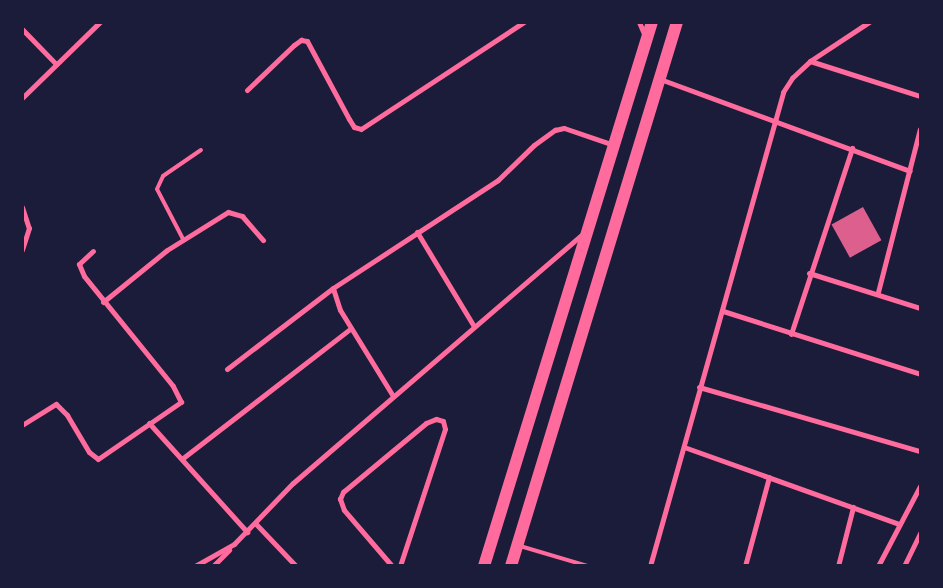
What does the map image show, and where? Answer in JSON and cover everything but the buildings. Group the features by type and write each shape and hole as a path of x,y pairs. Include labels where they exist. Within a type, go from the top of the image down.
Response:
{"highway":[{"path":"484,566 652,22"},
{"path":"511,566 677,22"}],"street":[{"path":"22,98 100,22"},
{"path":"248,90 294,45 301,40 308,41 349,119 354,127 361,129 524,22"},
{"path":"639,22 647,39"},
{"path":"650,566 783,92 792,78 810,61 869,22"},
{"path":"22,28 56,64"},
{"path":"810,61 920,96"},
{"path":"660,79 852,148 910,171"},
{"path":"227,369 333,288 498,180 534,145 555,130 564,128 614,145"},
{"path":"878,292 920,129"},
{"path":"791,334 809,273 852,148"},
{"path":"22,207 29,228 22,250"},
{"path":"104,302 184,239 228,212 242,216 263,240"},
{"path":"213,566 293,483 474,325 586,231"},
{"path":"417,232 474,325"},
{"path":"22,425 56,404 68,415 89,452 98,460 181,402 173,386 104,302 79,264 93,252"},
{"path":"809,273 878,292 920,308"},
{"path":"333,288 334,298 393,396"},
{"path":"723,311 920,374"},
{"path":"183,458 351,328"},
{"path":"699,387 920,451"},
{"path":"392,566 344,510 340,499 343,492 426,423 436,419 442,421 445,430 400,566"},
{"path":"149,423 183,458 247,532"},
{"path":"684,447 899,524"},
{"path":"745,566 769,477"},
{"path":"878,566 920,486"},
{"path":"838,566 853,507"},
{"path":"256,522 296,566"},
{"path":"904,566 920,533"},
{"path":"195,566 234,544"}],"lane":[{"path":"184,239 157,189 163,176 201,150"},
{"path":"518,546 588,566"}]}
